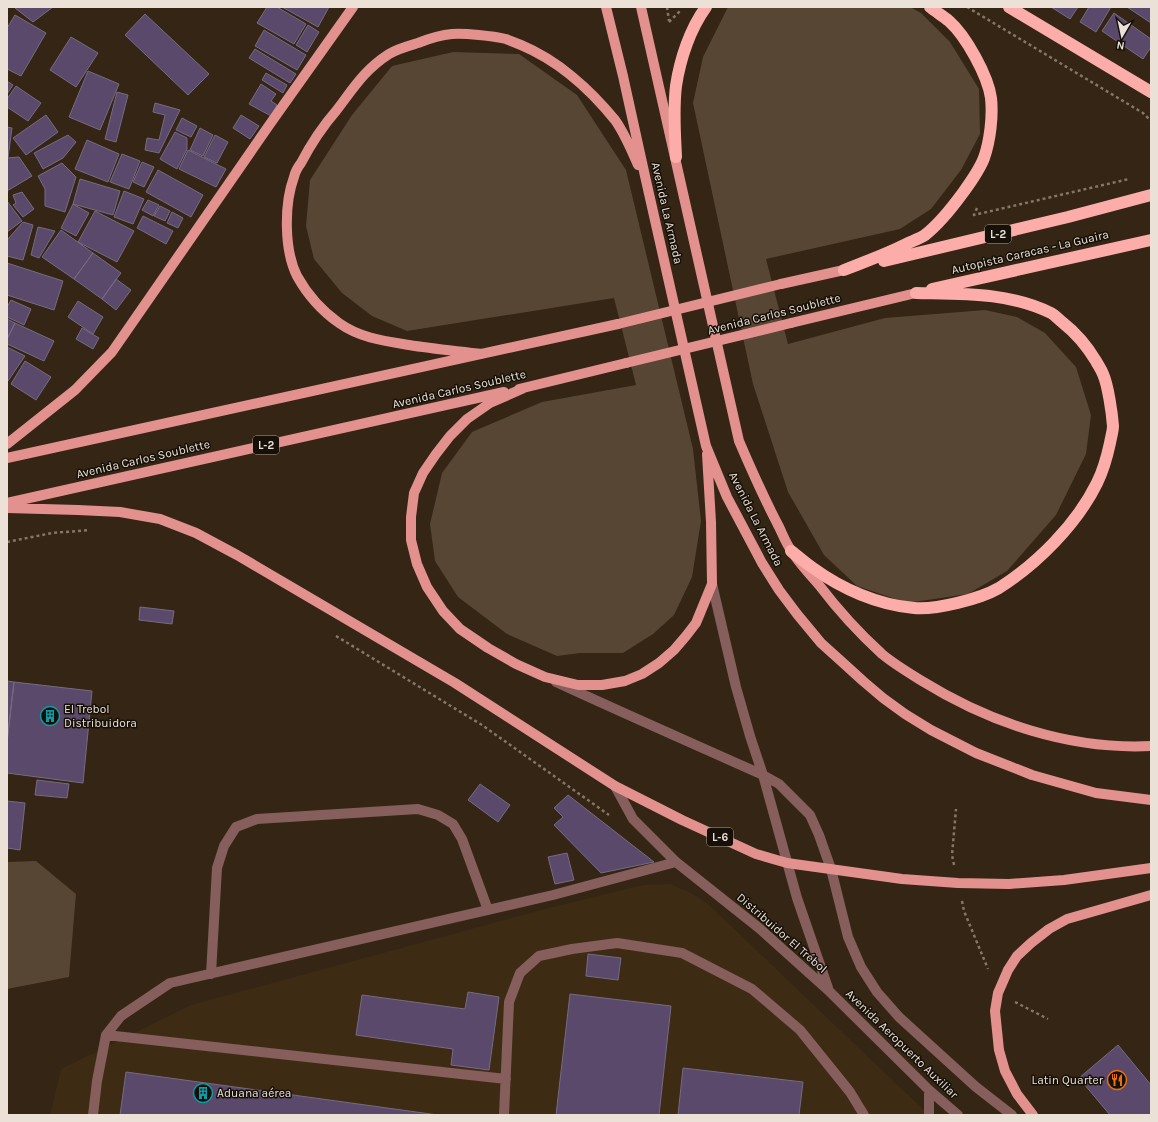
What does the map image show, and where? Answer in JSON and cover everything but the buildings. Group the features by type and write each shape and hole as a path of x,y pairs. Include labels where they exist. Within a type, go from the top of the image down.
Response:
{"highway":[{"path":"676,157 676,86 690,37 706,7"},
{"path":"844,270 891,252 924,235 953,206 976,174 984,158 991,120 991,98 984,77 977,59 965,40 950,22 930,7"},
{"path":"1009,7 1151,92"},
{"name":"Autopista Caracas - La Guaira","path":"844,270 1068,217 1151,195"},
{"name":"Autopista Caracas - La Guaira","path":"916,293 1151,240"},
{"path":"791,551 814,568 849,589 881,602 915,608 945,606 974,598 998,588 1040,558 1063,533 1081,509 1097,483 1108,455 1113,427 1109,399 1104,375 1090,350 1073,331 1052,314 1033,305 1006,298 974,295 916,293"}],"main road":[{"path":"8,442 75,390 112,352 353,7"},
{"name":"Avenida La Armada","path":"606,7 706,446 726,497 762,563 779,590 821,643 883,698 931,730 971,750 1032,775 1096,793 1151,800"},
{"name":"Avenida La Armada","path":"641,7 739,441 791,551 839,610 883,655 935,689 994,718 1051,736 1080,742 1111,745 1151,746"},
{"path":"482,354 437,349 375,339 357,333 339,323 323,310 309,294 297,276 291,258 286,217 288,197 294,175 322,128 355,84 371,67 390,53 426,40 452,34 478,35 507,40 530,49 552,62 593,95 616,121 645,176"},
{"name":"L-2","path":"7,458 618,324 844,270"},
{"name":"Avenida Carlos Soublette","path":"7,503 524,388 916,293"},
{"path":"524,388 490,403 466,419 436,454 423,473 414,493 411,518 411,540 417,564 427,588 443,611 460,629 488,648 516,664 545,677 578,685 602,685 625,681 642,674 659,663 686,636 696,623 712,584 711,522 706,446"},
{"path":"7,508 120,512 160,520 196,533 237,555 455,683 615,786"},
{"name":"L-6","path":"615,786 729,842 756,854 787,863 902,879 958,884 1010,884 1064,880 1151,868"},
{"path":"1033,1115 1017,1094 999,1050 995,1011 998,993 1008,970 1017,956 1049,929 1067,919 1151,895"}],"lane":[{"name":"Distribuidor El Trébol","path":"712,584 736,687 763,775 797,898 828,990"},
{"path":"545,677 617,711 763,775 779,784 810,815 819,834 831,869"},
{"name":"Distribuidor El Trébol","path":"615,786 633,818 676,862 759,928 828,990"},
{"path":"211,974 217,868 224,846 236,827 256,819 418,809 438,815 452,824 462,839 488,910"},
{"path":"93,1115 97,1081 106,1036 121,1016 170,983 553,895 676,862"},
{"name":"Avenida Aeropuerto Auxiliar","path":"831,869 848,937 861,967 877,992 899,1017 976,1087 1012,1115"},
{"path":"504,1115 509,1002 520,973 539,956 572,949 618,943 682,953 752,989 800,1030 850,1092 864,1115"},
{"name":"Avenida Aeropuerto Auxiliar","path":"828,990 929,1090 958,1115"},
{"path":"106,1036 506,1079"},
{"path":"929,1090 929,1115"}],"path":[{"path":"667,7 669,22 684,7"},
{"path":"967,7 1143,113 1151,121"},
{"path":"977,208 974,215 1136,178"},
{"path":"7,542 52,533 91,530"},
{"path":"334,635 482,725 611,816"},
{"path":"956,809 952,856 964,911 998,993 1048,1019"}],"shaded area":[{"path":"728,7 910,7 921,13 950,42 979,89 980,134 961,170 931,209 900,229 766,259 788,344 885,318 985,310 1017,317 1045,333 1076,367 1091,415 1086,454 1056,515 1007,571 968,594 907,603 857,586 824,555 788,492 753,384 693,103 703,57"},
{"path":"453,52 519,54 577,95 626,170 693,449 701,521 692,577 674,615 653,634 623,653 580,653 557,656 507,634 458,597 435,561 430,524 442,473 472,432 542,402 636,385 614,298 407,331 372,316 342,293 314,259 306,226 310,180 352,115 392,66"},
{"path":"36,861 76,894 69,977 7,989 7,862"},
{"path":"670,884 693,894 708,904 929,1115 50,1115 61,1069 191,1005 549,908 643,885"}],"place":[{"name":"El Trebol Distribuidora","path":"50,716"},
{"name":"Latin Quarter","path":"1117,1080"},
{"name":"Aduana aérea","path":"203,1093"}]}
